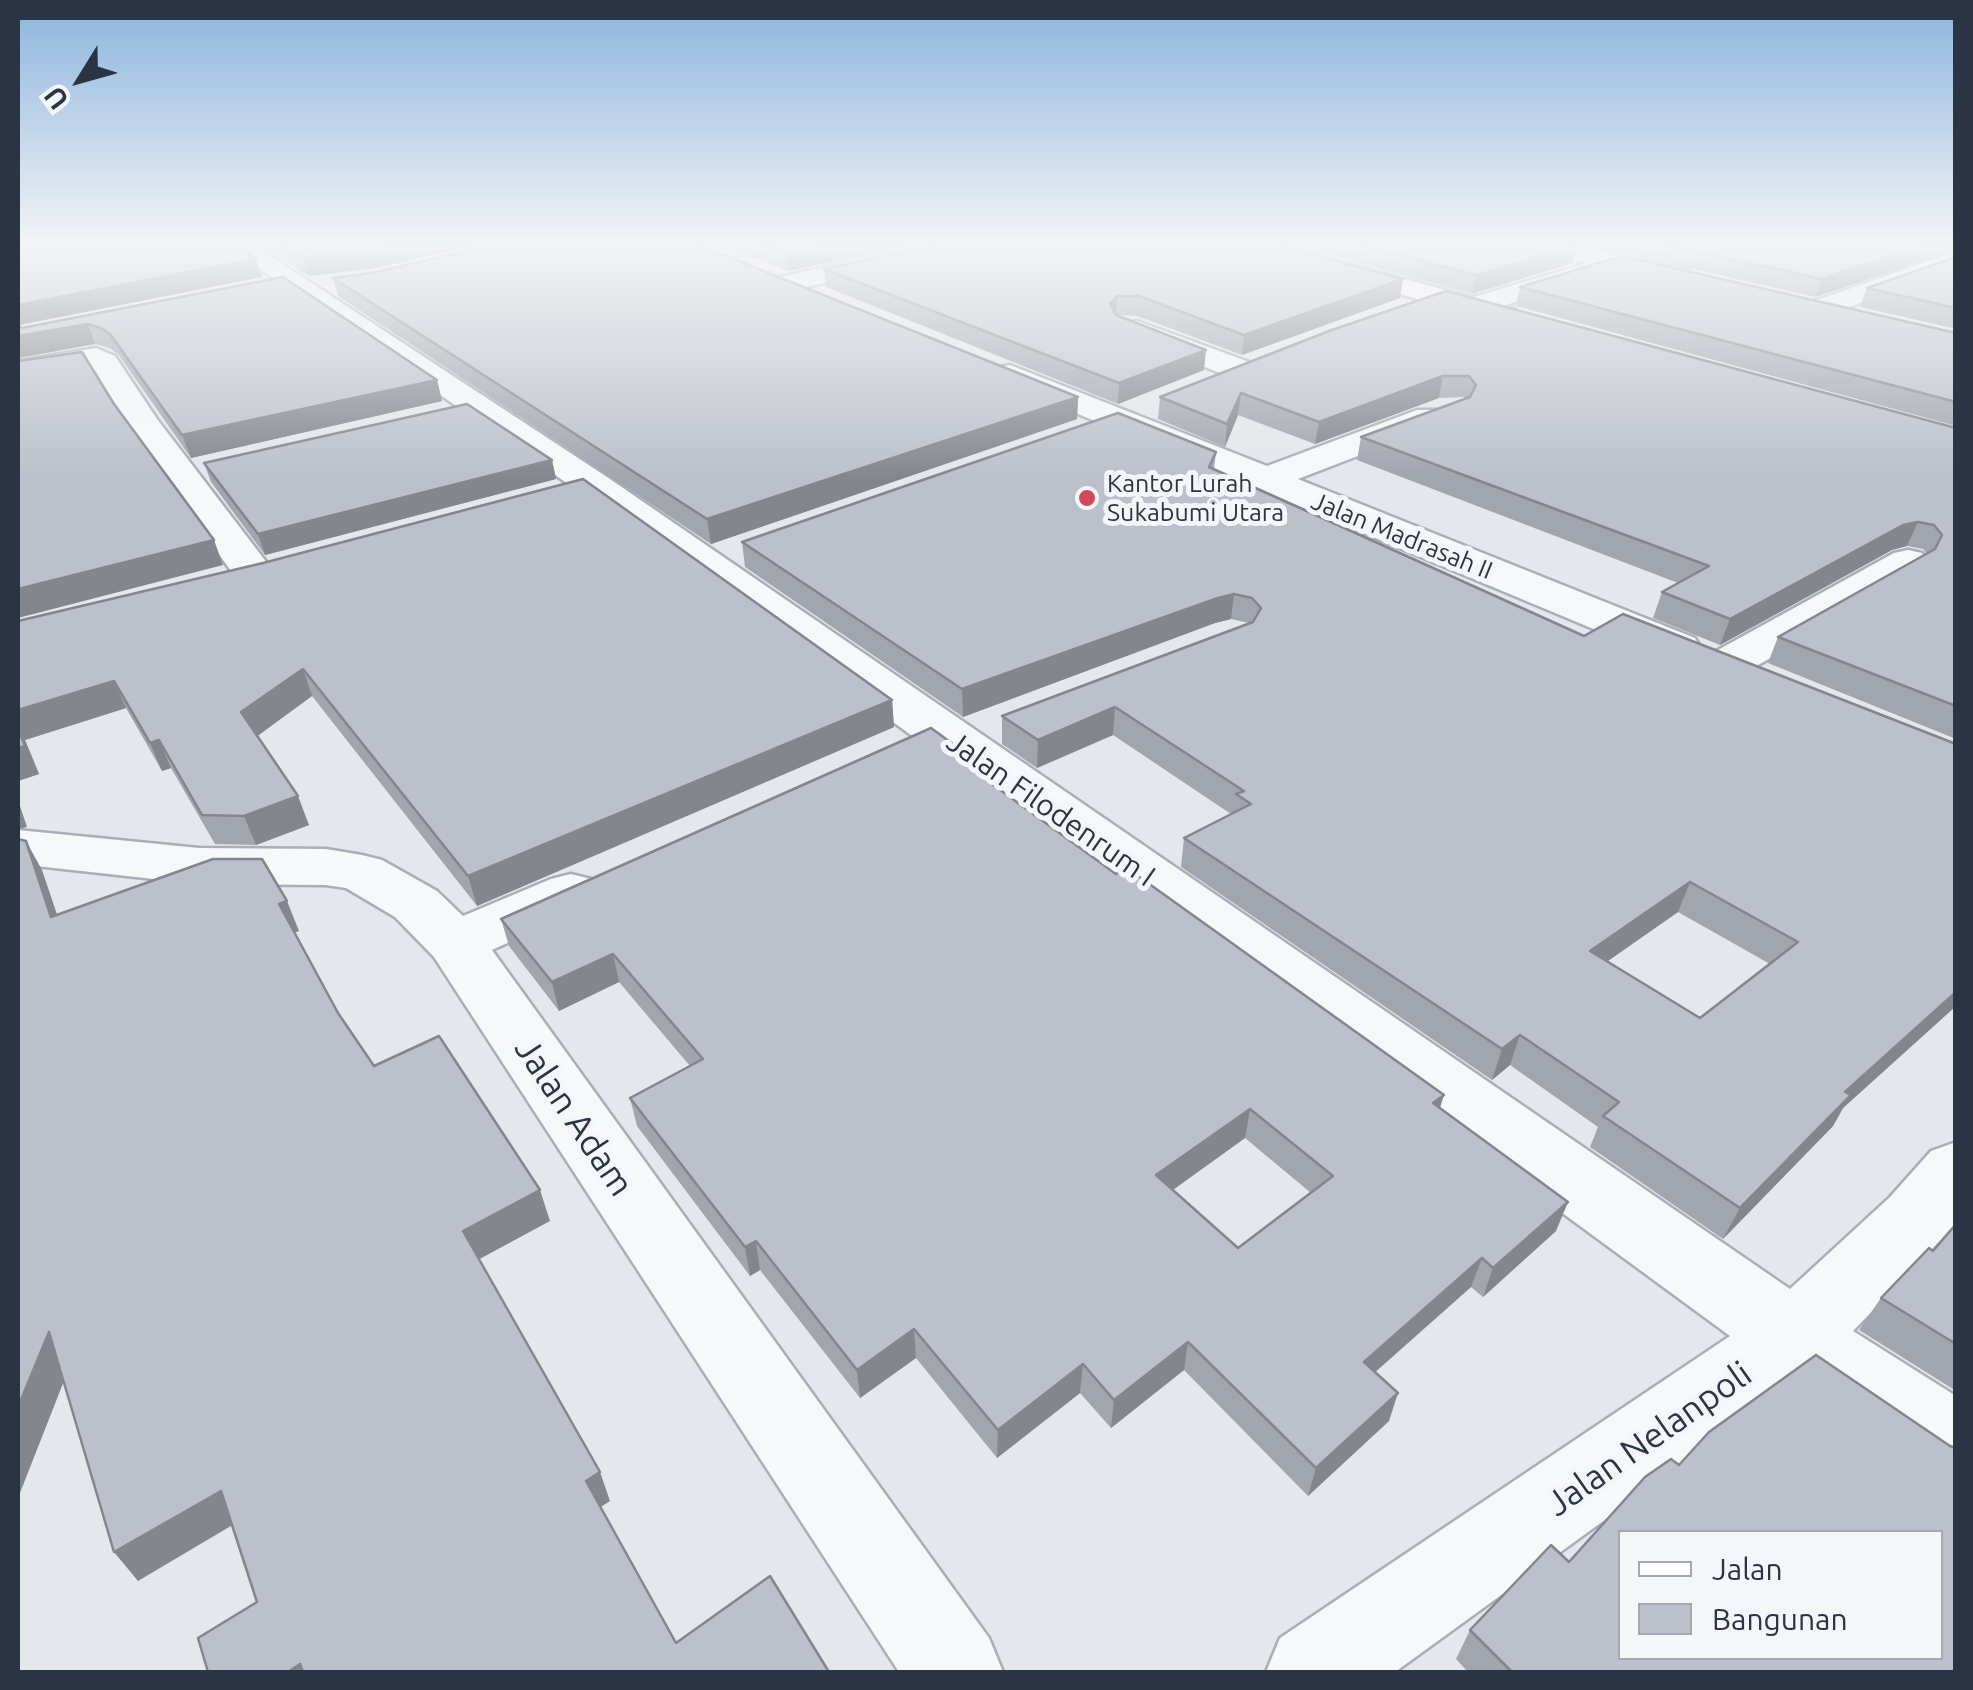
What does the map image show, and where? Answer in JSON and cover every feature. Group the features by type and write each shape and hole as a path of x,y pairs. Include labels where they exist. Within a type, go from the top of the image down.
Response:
{"street":[{"name":"Jalan Filodenrum I","path":"341,321 451,413 594,486 722,558 946,735 1794,1338 1956,1445"},
{"path":"1525,321 1529,322"},
{"path":"1126,326 1250,366 1206,384"},
{"path":"18,370 99,358 256,576"},
{"name":"Jalan Madrasah II","path":"984,363 1740,673 1908,562"},
{"path":"1065,438 1154,404"},
{"path":"1263,480 1452,408"},
{"path":"183,474 219,466"},
{"path":"538,500 594,486"},
{"path":"885,753 1008,721"},
{"name":"Jalan Adam","path":"18,847 199,866 326,867 362,873 416,904 455,944 955,1672"},
{"path":"455,944 616,872"},
{"name":"Jalan Nelanpoli","path":"1314,1672 1794,1338 1916,1220 1956,1171"}],"building":[{"path":"59,321 349,321 437,380 182,435 110,334 88,324 18,336 18,325 22,328"},
{"path":"400,321 888,321 1078,397 707,519"},
{"path":"958,321 1131,321 1206,350 1119,383"},
{"path":"1206,321 1284,321 1244,335"},
{"path":"1359,321 1557,321 1956,428 1956,706 1778,637 1935,549 1942,535 1934,525 1903,525 1730,619 1662,592 1709,566 1361,437 1470,397 1476,385 1469,376 1443,376 1319,422 1241,393 1227,424 1160,397"},
{"path":"1648,321 1903,321 1956,333 1956,402"},
{"path":"82,352 114,404 214,540 18,589 18,361"},
{"path":"467,404 552,460 258,534 204,463"},
{"path":"1118,413 1216,452 1209,467 1584,636 1623,614 1956,744 1956,992 1845,1092 1851,1095 1740,1208 1603,1116 1619,1102 1520,1035 1502,1049 1184,838 1251,804 1236,794 1244,791 1115,707 1038,740 1002,716 1253,622 1261,608 1252,598 1234,594 1218,598 962,689 742,542","holes":["1690,882 1798,942 1700,1018 1590,951"]},
{"path":"583,479 892,700 468,876 303,669 241,712 298,796 244,816 202,815 159,740 150,743 114,681 18,710 18,621 263,563"},
{"path":"931,728 983,766 976,769 988,778 985,779 1116,874 1127,868 1444,1095 1433,1103 1568,1202 1493,1268 1482,1258 1364,1362 1398,1393 1316,1468 1188,1342 1114,1400 1083,1364 998,1430 914,1329 857,1370 756,1241 745,1247 630,1098 703,1059 613,954 552,982 501,919","holes":["1250,1109 1333,1176 1238,1248 1156,1175"]},
{"path":"18,729 25,746 18,748"},
{"path":"18,839 26,841 51,917 213,859 262,859 287,901 279,904 338,1013 374,1066 439,1036 540,1190 463,1231 600,1472 586,1481 676,1643 770,1576 829,1672 303,1672 300,1664 288,1672 208,1672 198,1638 257,1602 221,1491 114,1552 49,1332 18,1407"},
{"path":"1956,1224 1956,1344 1881,1298 1929,1248 1933,1251"},
{"path":"1816,1355 1956,1448 1956,1672 1512,1672 1470,1630 1551,1545 1569,1562 1645,1477 1671,1459 1679,1465 1709,1432"}],"place":[{"name":"Kantor Lurah Sukabumi Utara","path":"1087,498"}]}
